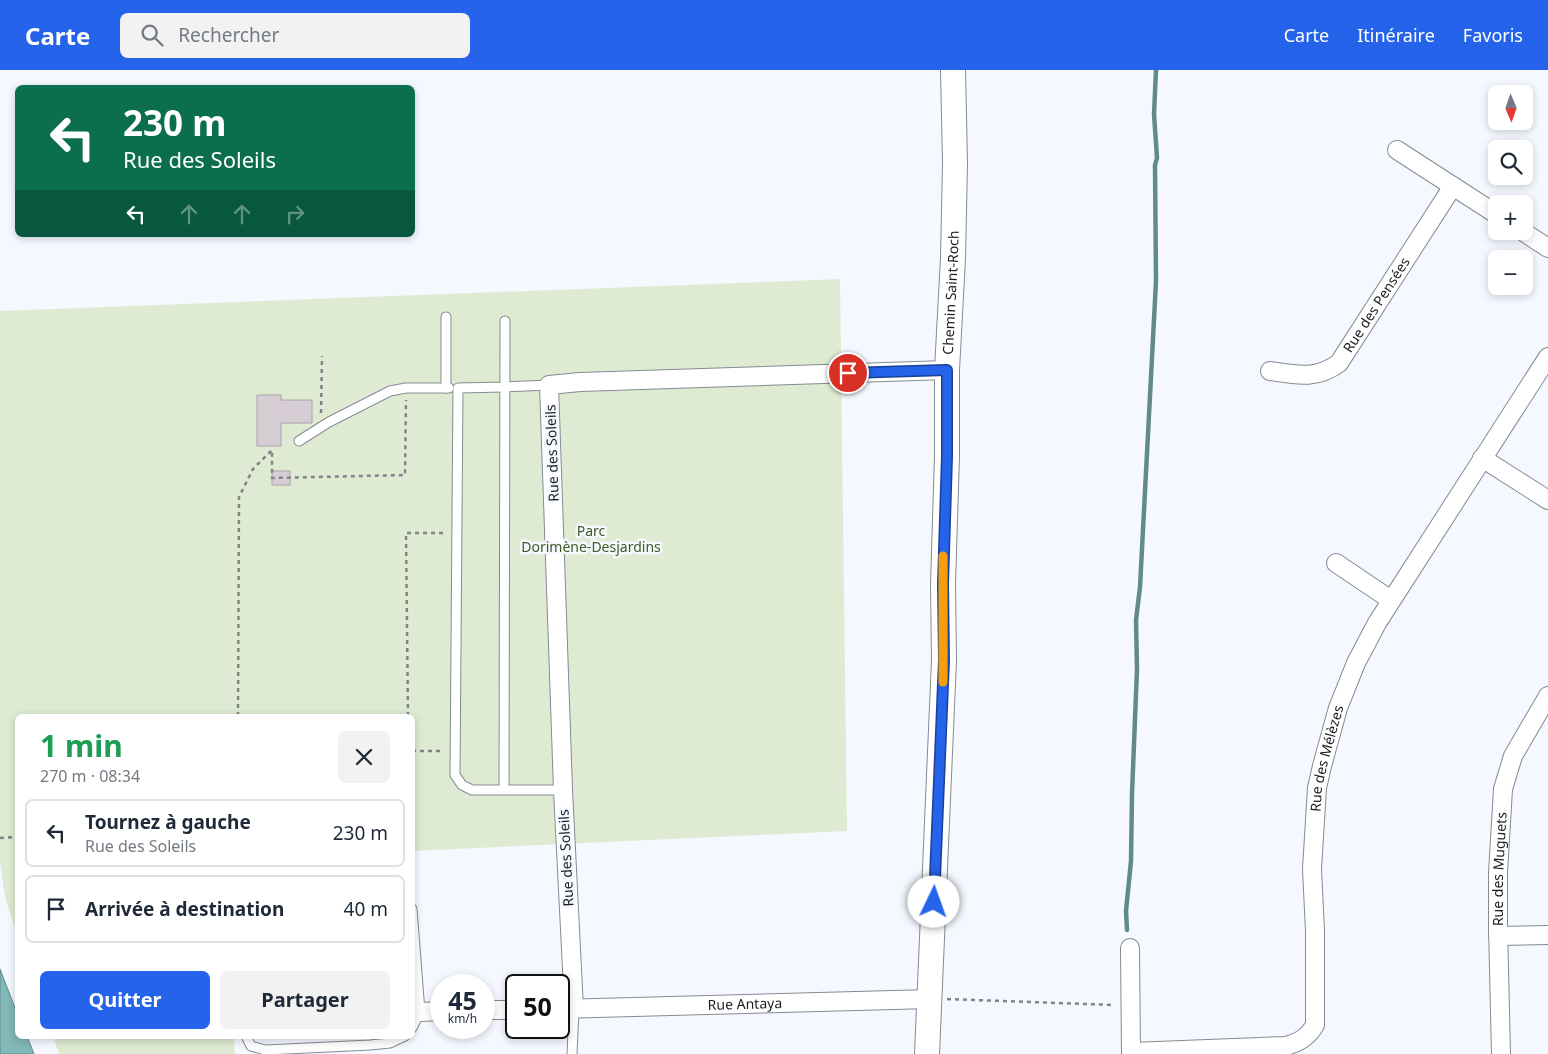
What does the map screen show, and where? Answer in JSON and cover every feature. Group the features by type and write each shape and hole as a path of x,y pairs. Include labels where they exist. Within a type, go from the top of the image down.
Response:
{"main road":[{"name":"Chemin Saint-Roch","path":"927,1054 931,999 944,660 943,584 947,456 947,370 953,258 955,163 953,70"}],"street":[{"path":"1398,150 1488,209"},
{"name":"Rue des Pensées","path":"1270,371 1300,376 1328,371 1339,363 1453,186"},
{"path":"1533,238 1548,248"},
{"name":"Rue des Mélèzes","path":"1131,1053 1285,1046 1295,1044 1311,1032 1315,1025 1315,931 1312,869 1317,788 1330,733 1347,685 1370,635 1548,357"},
{"name":"Rue des Soleils","path":"566,974 563,790 549,385 610,381 947,370"},
{"path":"1482,458 1548,500"},
{"path":"1336,563 1391,600"},
{"name":"Rue des Muguets","path":"1501,1054 1498,873 1503,789 1513,756 1548,696"},
{"path":"1498,936 1548,935"},
{"path":"1130,948 1131,1053"},
{"name":"Rue Antaya","path":"570,1009 931,999"},
{"path":"416,1020 430,1015"}],"lane":[{"path":"446,317 446,388"},
{"path":"504,790 505,321"},
{"path":"299,441 320,427 390,391 406,388 549,385"},
{"path":"458,388 456,775 462,785 472,790 563,790"},
{"path":"415,992 416,1020"},
{"path":"248,1039 251,1046 265,1050 370,1045 390,1043 399,1039"},
{"path":"570,1039 572,1054"}],"path":[{"path":"320,427 322,356"},
{"path":"238,714 240,497 253,469 272,450 272,478 405,475 406,388"},
{"path":"408,714 406,532 457,533"},
{"path":"415,751 456,750"},
{"path":"0,838 15,837"},
{"path":"931,999 1130,1005"}],"green space":[{"name":"Parc Dorimène-Desjardins","path":"840,279 847,831 415,851 415,714 15,714 15,928 5,897 0,862 0,311"},
{"path":"54,1039 234,1039 235,1054 59,1054"}],"water":[{"path":"0,969 15,1008 15,1039 28,1039 34,1054 0,1054"}],"building":[{"path":"257,395 281,395 281,400 312,400 312,423 281,423 281,446 257,446"},
{"path":"272,471 290,471 290,485 272,485"}],"waterway":[{"path":"1127,930 1126,911 1131,861 1137,669 1136,620 1140,587 1156,281 1155,165 1157,158 1154,114 1156,70"}],"slow traffic":[{"path":"943,556 943,682"}],"route":[{"path":"848,373 947,370 948,405 943,584 944,660 934,902"}]}
